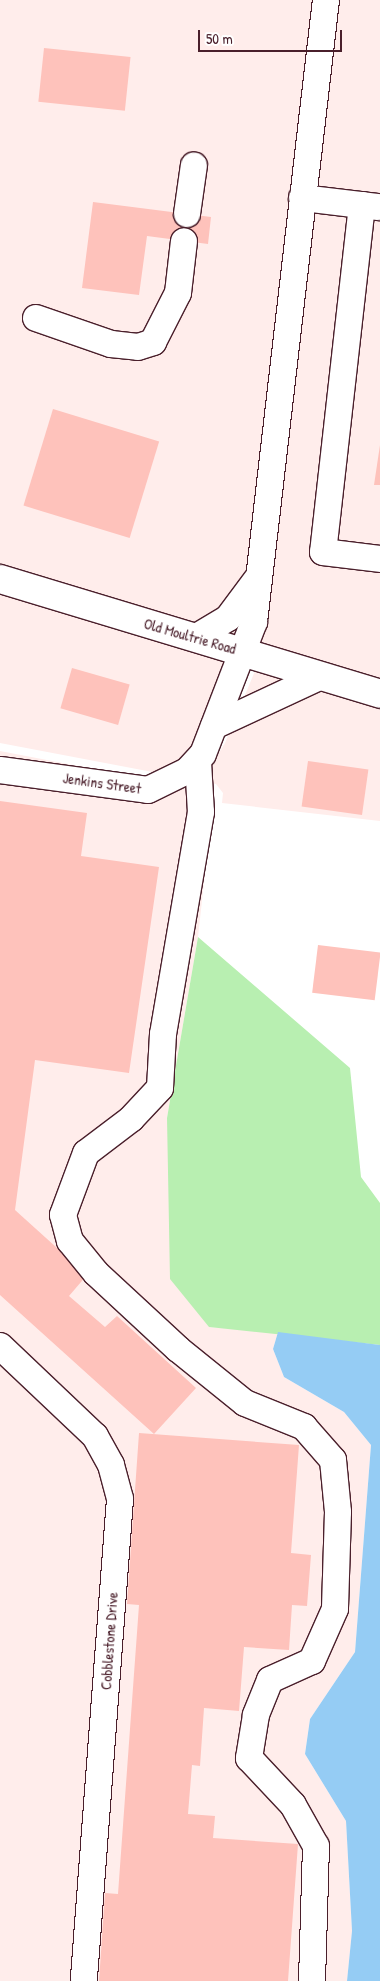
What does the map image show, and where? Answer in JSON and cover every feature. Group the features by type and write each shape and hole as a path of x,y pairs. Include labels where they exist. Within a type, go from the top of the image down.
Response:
{"main road":[{"name":"Old Moultrie Road","path":"0,579 380,694"}],"street":[{"path":"312,1981 316,1846 293,1806 249,1758 256,1715 270,1680 312,1661 334,1609 338,1512 333,1460 304,1427 245,1403 178,1349 96,1274 70,1241 63,1216 86,1153 131,1119 160,1088 163,1034 201,812 198,762 254,622 326,0"},
{"path":"187,214 194,164"},
{"path":"302,198 371,206 323,552 380,559"},
{"path":"36,318 111,344 138,347 153,342 178,293 184,241"},
{"path":"195,638 228,618 258,576"},
{"path":"214,726 321,676"},
{"name":"Jenkins Street","path":"0,770 148,790 169,782 198,762"},
{"name":"Cobblestone Drive","path":"0,1346 95,1436 111,1465 120,1500 84,1981"}],"shaded area":[{"path":"0,0 380,0 380,679 0,569"},
{"path":"0,590 236,659 195,751 163,774 0,743"},
{"path":"257,666 380,704 380,821 222,803 223,793 216,784 194,780 212,764 225,743"},
{"path":"0,751 214,792 198,937 167,1118 209,1327 278,1332 273,1349 284,1377 344,1412 371,1445 355,1652 310,1719 305,1754 346,1821 352,1931 347,1981 0,1981"}],"green space":[{"path":"198,937 350,1068 361,1177 380,1203 380,1345 209,1327 170,1279 167,1118"}],"water":[{"path":"278,1332 380,1345 380,1981 347,1981 352,1931 346,1821 305,1754 310,1719 355,1652 371,1445 344,1412 284,1377 273,1349"}],"building":[{"path":"44,48 131,57 125,111 38,102"},
{"path":"93,202 211,217 208,244 147,236 139,295 82,288"},
{"path":"53,409 159,441 130,538 23,506"},
{"path":"380,445 380,485 374,485"},
{"path":"72,668 130,685 118,725 60,708"},
{"path":"308,761 368,769 362,815 302,807"},
{"path":"0,801 87,813 81,856 159,867 129,1073 35,1060 15,1210 87,1275 69,1296 105,1327 117,1316 196,1388 154,1434 0,1295"},
{"path":"318,945 380,953 375,1000 312,993"},
{"path":"139,1433 299,1445 291,1553 311,1555 307,1606 292,1605 289,1650 244,1647 239,1711 204,1708 200,1766 192,1765 188,1814 215,1816 213,1838 298,1844 288,1981 99,1981 105,1893 118,1894 139,1605 127,1604"}]}
